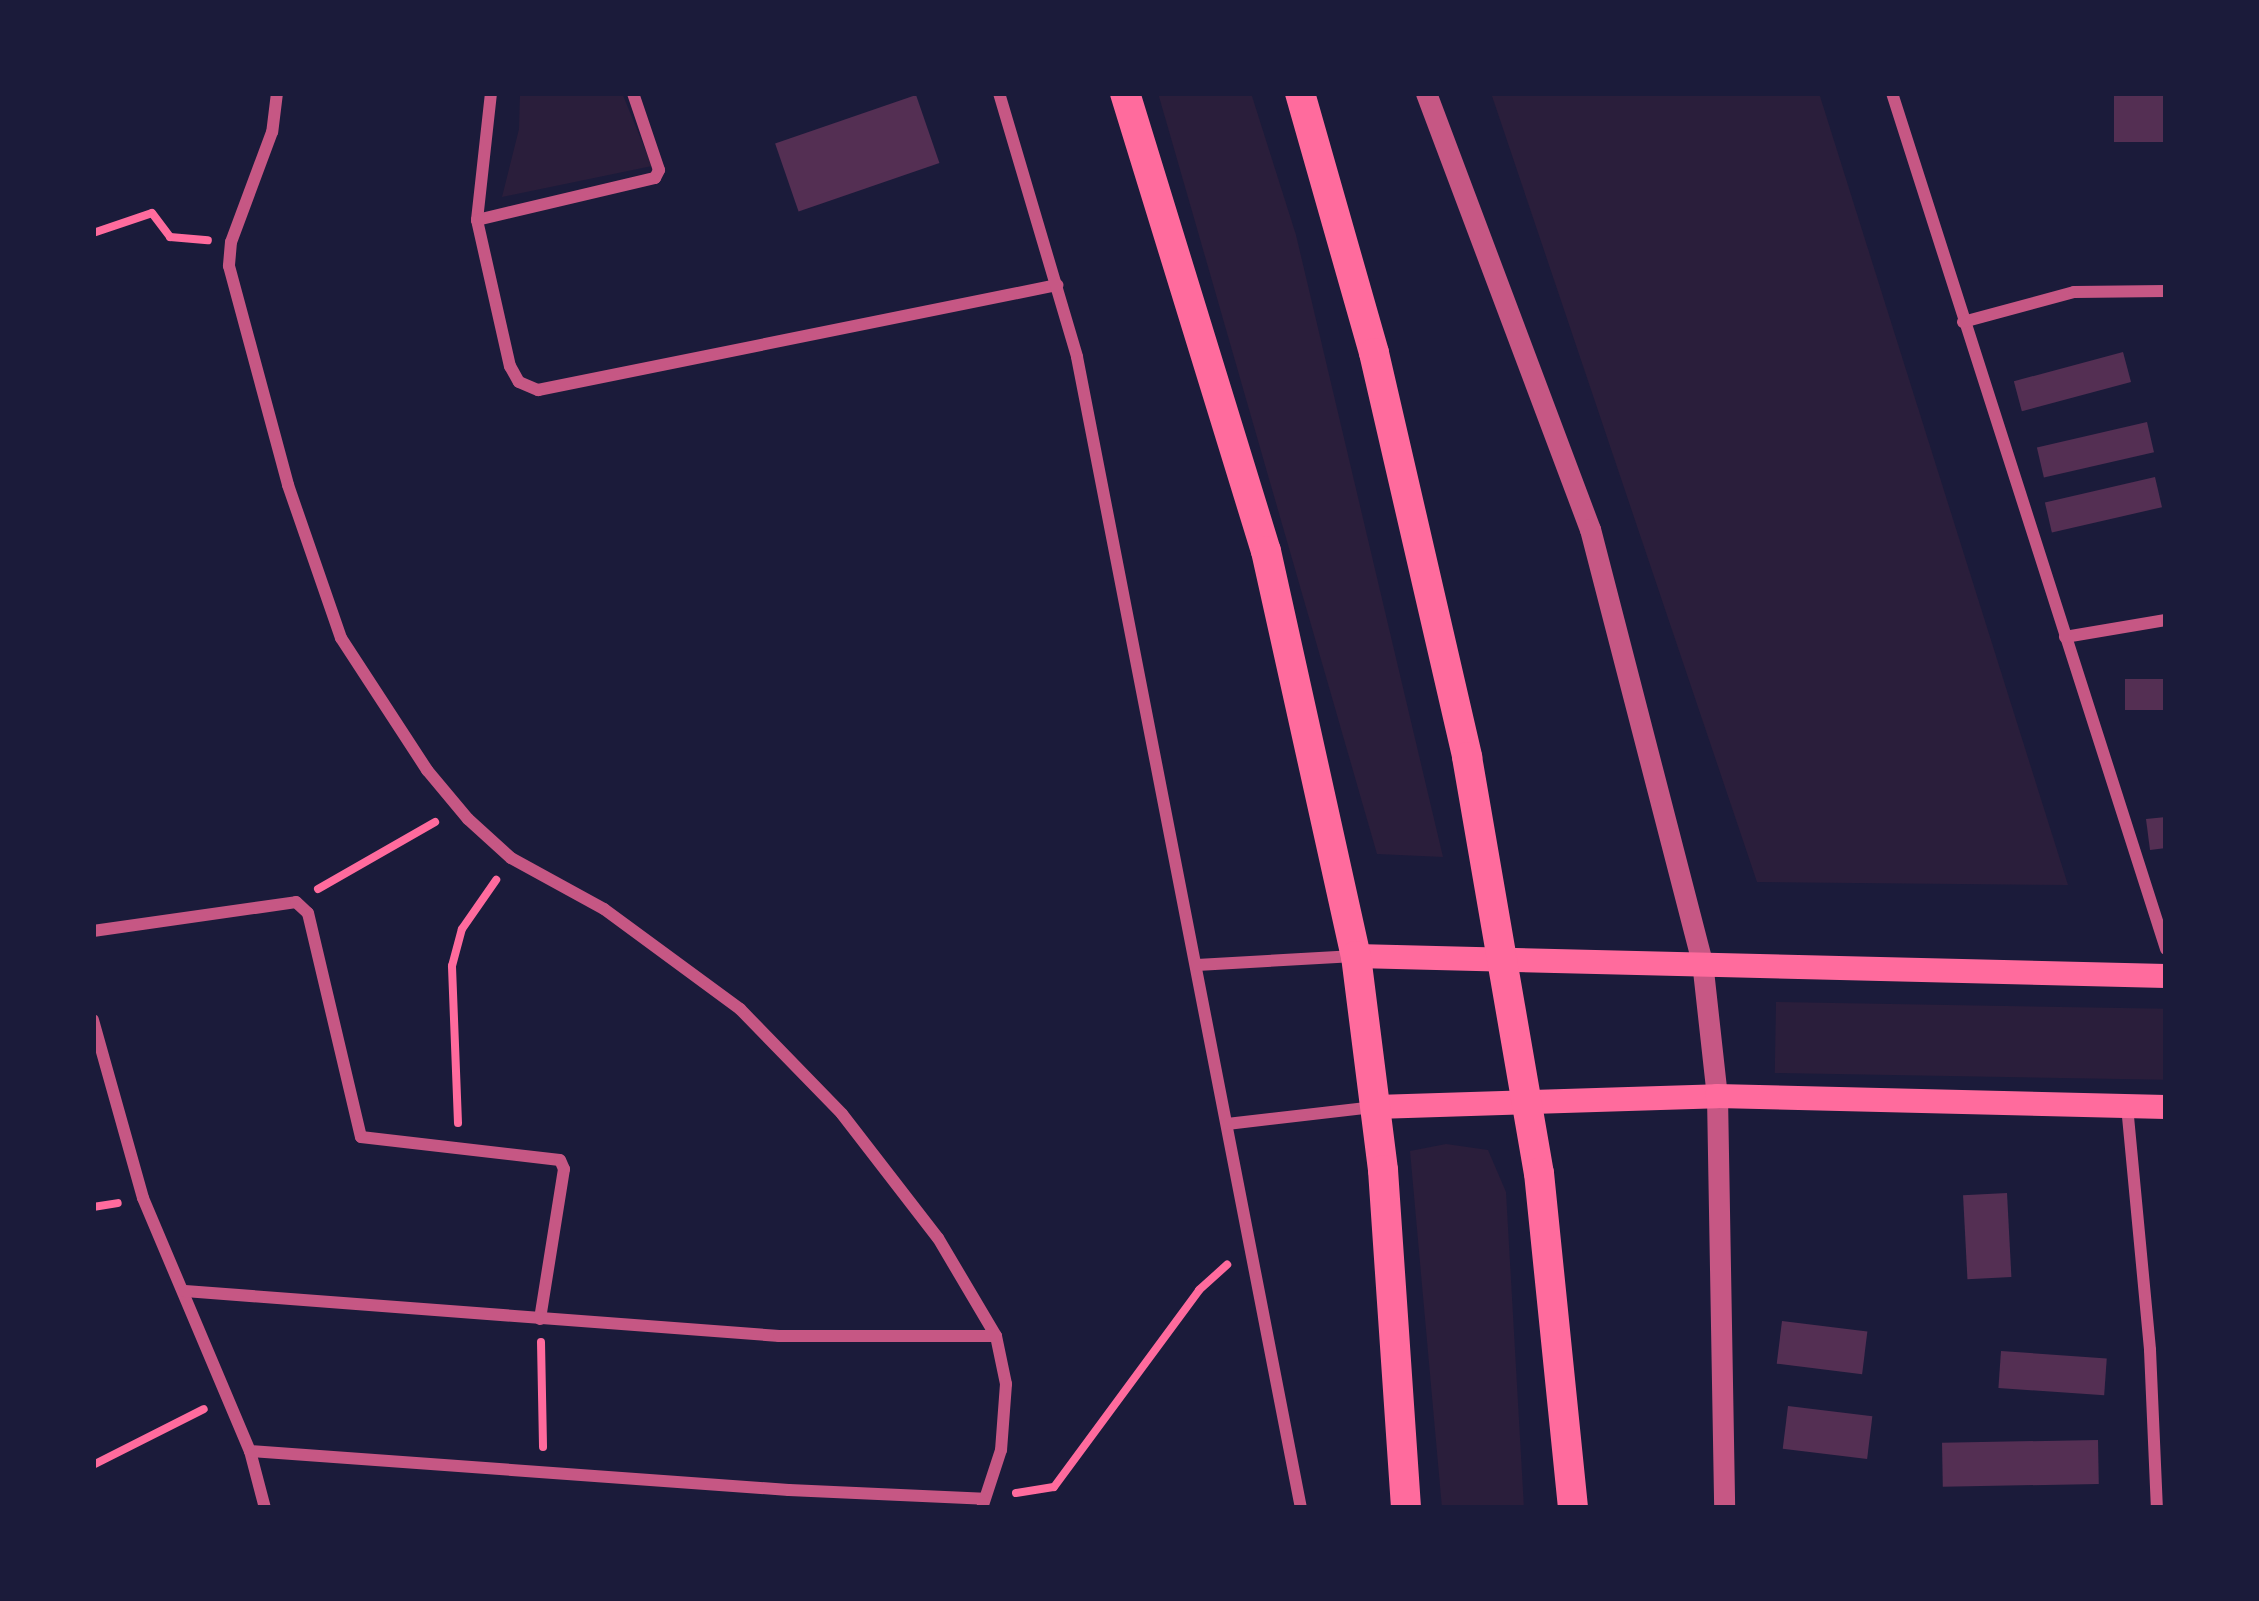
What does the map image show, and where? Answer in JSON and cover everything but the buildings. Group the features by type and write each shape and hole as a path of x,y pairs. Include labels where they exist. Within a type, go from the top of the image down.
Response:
{"main road":[{"path":"1125,93 1265,551 1356,956 1376,1107 1406,1508"},
{"path":"1300,93 1423,554 1505,960 1528,1104 1573,1508"},
{"path":"1356,956 2166,976"},
{"path":"1376,1107 1717,1096 2166,1107"}],"street":[{"path":"250,1451 983,1503 1001,1450 1006,1384 996,1336 938,1238 842,1114 790,1058 683,963 604,909 511,858 427,770 341,638 288,485 229,266 231,242 272,132 277,93"},
{"path":"491,93 477,220 510,366 519,382 538,390 1057,285"},
{"path":"477,220 655,178 659,170 633,93"},
{"path":"999,93 1077,357 1300,1508"},
{"path":"1426,93 1590,530 1702,961 1717,1096 1724,1508"},
{"path":"1892,93 2166,949"},
{"path":"1963,322 2074,292 2166,291"},
{"path":"2065,637 2111,625 2166,620"},
{"path":"93,931 296,902 308,913 361,1137 560,1160 564,1169 540,1319"},
{"path":"1197,965 1356,956"},
{"path":"93,1020 143,1198 250,1451 265,1508"},
{"path":"2127,1105 2162,1490 2157,1508"},
{"path":"1227,1124 1376,1107"},
{"path":"185,1291 779,1336 996,1336"}],"path":[{"path":"93,233 152,213 170,237 231,242"},
{"path":"296,902 459,808"},
{"path":"460,1148 452,966 462,929 511,858"},
{"path":"983,1503 1054,1486 1199,1290 1250,1244"},
{"path":"540,1319 543,1473"},
{"path":"93,1465 227,1398"}],"shaded area":[{"path":"520,93 622,93 652,166 502,197 519,129"},
{"path":"1158,93 1251,93 1296,235 1443,857 1377,854"},
{"path":"1491,93 1819,93 2068,885 1757,882"},
{"path":"1776,1002 2166,1009 2165,1080 1775,1073"},
{"path":"1446,1144 1488,1150 1506,1192 1524,1508 1442,1508 1410,1151"}]}
